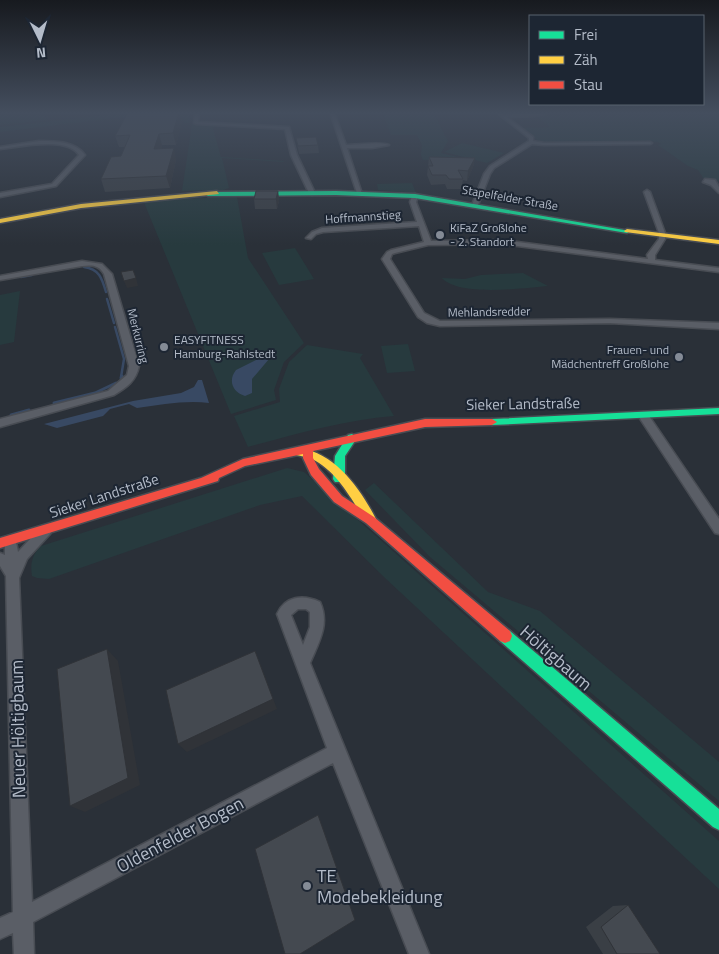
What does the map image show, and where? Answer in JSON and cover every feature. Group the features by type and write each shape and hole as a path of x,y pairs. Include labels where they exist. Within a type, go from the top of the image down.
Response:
{"main road":[{"name":"Stapelfelder Straße","path":"0,222 42,211 147,198 208,194 360,193 415,196 569,223 719,242"},
{"name":"Stapelfelder Straße","path":"0,222 93,204"},
{"name":"Sieker Landstraße","path":"205,480 243,463 352,438 439,421 512,422 719,411"},
{"path":"339,479 338,456 352,438"},
{"name":"Sieker Landstraße","path":"4,544 205,480 280,463 330,443"},
{"name":"Sieker Landstraße","path":"288,452 308,452"},
{"path":"313,469 309,462 308,452 315,454 339,479"},
{"name":"Sieker Landstraße","path":"280,463 301,463 313,469"},
{"name":"Höltigbaum","path":"313,469 343,503 370,520 719,821"},
{"name":"Höltigbaum","path":"339,479 358,498 370,520"}],"street":[{"path":"0,195 54,185 81,157"},
{"path":"295,157 312,193"},
{"path":"347,157 360,193"},
{"path":"475,205 487,174 492,167 508,157"},
{"path":"712,184 719,191"},
{"path":"647,192 662,236 651,255 652,262"},
{"name":"Hoffmannstieg","path":"415,196 413,202 428,243"},
{"name":"Hoffmannstieg","path":"309,238 314,233 328,230 421,224"},
{"name":"Mehlandsredder","path":"719,270 519,243 428,243 393,251 386,256 386,259 421,315 435,323 450,325 610,321 719,326"},
{"name":"Merkurring","path":"0,278 82,263 94,263 102,266 108,274 134,366 132,376 127,382 111,393 0,423"},
{"path":"643,415 719,529"},
{"path":"13,578 22,556 46,530"},
{"name":"Neuer Höltigbaum","path":"4,544 13,578 24,954"},
{"path":"0,559 5,562 13,578"},
{"path":"303,663 419,954"},
{"name":"Oldenfelder Bogen","path":"22,918 337,752"},
{"path":"0,929 22,918"}],"green space":[{"path":"187,157 221,157 284,161 222,158 229,188 223,190 182,191"},
{"path":"422,157 456,157 466,159 423,160"},
{"path":"462,157 498,157 487,163"},
{"path":"674,157 719,157 719,181 704,179 698,170"},
{"path":"412,183 416,193 378,190 377,184"},
{"path":"237,197 248,258 304,343 284,362 274,390 276,400 231,414 143,200"},
{"path":"295,248 314,279 279,285 262,253"},
{"path":"523,273 548,286 492,290 462,288 450,284 442,278 465,279 481,275"},
{"path":"20,291 14,342 0,345 0,295"},
{"path":"408,344 415,371 387,373 381,346"},
{"path":"307,345 363,354 360,358 394,416 338,424 248,447 234,416 280,402 279,389 289,362"},
{"path":"287,468 304,472 719,841 719,889 385,578 302,496 260,505 49,579 32,576 32,560 41,546"},
{"path":"374,483 488,592 540,611 719,762 719,801 430,557 365,490"}],"water":[{"path":"275,352 252,379 252,393 245,396 234,389 232,378 236,370"},
{"path":"198,380 202,380 209,403 182,402 137,408 129,404 110,409 103,416 57,428 44,424 133,401 181,393 194,387"}],"building":[{"path":"111,157 172,157 166,176 101,179"},
{"path":"429,157 475,158 468,171 458,170 463,179 449,179 446,175 432,175 428,166 433,166"},
{"path":"256,191 278,191 276,199 254,199"},
{"path":"133,270 136,278 124,281 121,272"},
{"path":"107,649 128,778 70,806 57,669"},
{"path":"255,651 273,699 178,744 166,690"},
{"name":"TE Modebekleidung","path":"318,815 355,920 300,954 285,954 255,849"},
{"path":"628,905 660,954 617,954 601,927"}],"waterway":[{"path":"84,267 93,270 99,275 106,292"},
{"path":"21,277 32,275"},
{"path":"107,299 114,323"},
{"path":"115,327 124,359 121,377"},
{"path":"54,403 95,393 116,383"},
{"path":"11,415 29,410"}],"traffic: fast":[{"path":"208,194 336,193 415,196 627,231"},
{"path":"492,422 719,411"},
{"path":"339,479 340,456 352,438"},
{"path":"505,636 719,821"}],"traffic: slow":[{"path":"0,221 81,206 217,193"},
{"path":"627,231 719,242"},
{"path":"300,452 322,459 332,467 350,488 370,519"}],"traffic: jam":[{"path":"205,480 243,463 425,423 492,422"},
{"path":"308,452 308,458 315,472 338,499 370,520 505,636"},
{"path":"0,543 214,478"}],"place":[{"name":"KiFaZ Großlohe - 2. Standort","path":"440,235"},
{"name":"EASYFITNESS Hamburg-Rahlstedt","path":"164,347"},
{"name":"Frauen- und Mädchentreff Großlohe","path":"679,357"},
{"name":"TE Modebekleidung","path":"307,886"}]}
